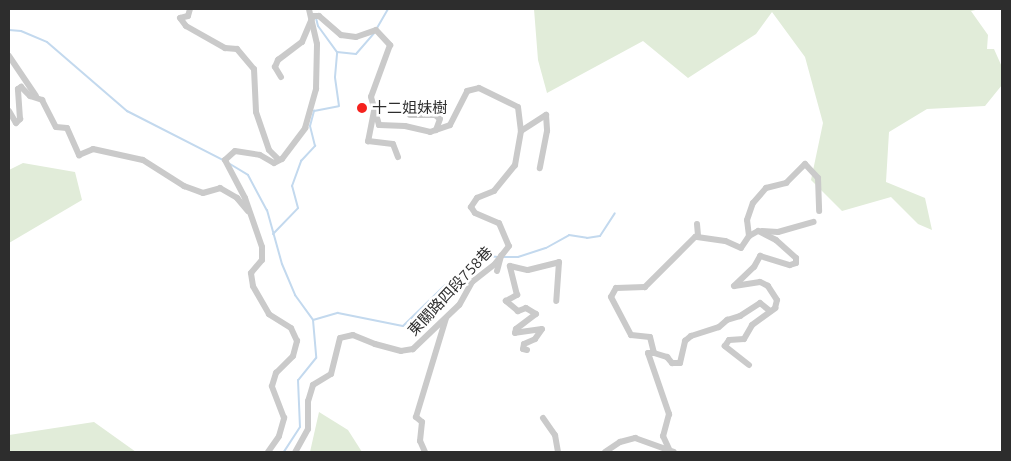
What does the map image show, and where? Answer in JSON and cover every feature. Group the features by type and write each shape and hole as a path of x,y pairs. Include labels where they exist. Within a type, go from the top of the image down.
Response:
{"street":[{"path":"190,9 188,16 180,18 186,26 225,48 237,49 254,68 256,112 269,150 279,160"},
{"path":"268,452 279,436 284,418 272,386 276,373 293,356 297,341 291,328 269,314 253,286 252,273 262,260 262,247 250,214 226,163 235,151 260,155 270,163 279,160 305,128 316,88 317,44 309,9"},
{"path":"281,77 275,67 278,60 302,42 313,16 319,16 341,35 350,37 376,30 390,45 371,97 379,125 383,127 405,126 430,132 436,130 440,119 435,115 410,115"},
{"path":"9,56 34,94 42,100 56,127 67,128 79,155 93,149 143,160 184,186 203,193 220,188 237,198 250,214"},
{"path":"9,111 16,123 20,119 18,89 21,86 30,96 42,100"},
{"name":"東關路四段758巷","path":"295,452 308,430 308,401 313,385 331,374 340,338 352,335 375,344 401,350 414,349 459,305 472,282 501,256 509,242 499,223 475,213 471,208 477,198 494,191 515,165 520,131 518,107 508,99 475,88 467,91 450,125 436,130"},
{"path":"374,110 368,141 393,144 398,156"},
{"path":"520,131 546,115 547,131 540,168"},
{"path":"749,236 747,220 753,203 766,188 786,183 805,164 818,178 819,212"},
{"path":"698,236 725,241 741,248 749,236 758,231 778,232 814,222"},
{"path":"697,224 698,236"},
{"path":"749,365 725,346 729,340 744,339 752,325 775,308 777,300 768,286 760,282 734,286 754,267 760,256 793,265 796,258 776,240 758,231"},
{"path":"654,352 650,337 631,335 611,297 616,288 645,287 698,236"},
{"path":"501,256 510,266 517,295 506,301 518,311 526,308 536,314 516,329 515,333 542,329 535,339 524,344 523,349 527,350"},
{"path":"497,271 501,256"},
{"path":"510,266 528,270 559,262 556,301"},
{"path":"672,450 663,436 670,414 648,353 654,352 667,356 672,363 680,363 685,341 691,336 719,327 727,320 760,303 770,311"},
{"path":"425,452 420,441 422,422 416,417 446,316"},
{"path":"543,418 555,435 558,452"},
{"path":"605,452 620,442 635,438 672,450"}],"green space":[{"path":"534,9 980,9 971,11 988,35 987,49 994,49 1002,67 1002,85 985,106 927,109 889,132 886,182 925,198 932,230 918,224 891,197 842,211 811,180 823,123 805,57 772,12 756,34 688,78 643,41 547,93 538,60"},
{"path":"23,163 75,172 82,200 9,243 9,170"},
{"path":"319,412 348,430 362,452 310,452"},
{"path":"94,422 136,452 9,452 9,435"}],"waterway":[{"path":"377,28 388,9"},
{"path":"316,18 318,26 337,52"},
{"path":"9,30 21,31 47,42 127,111 223,160"},
{"path":"273,234 298,208 292,186 301,161 315,146 310,126 314,111 339,106 335,77 337,52 356,54 374,33"},
{"path":"230,164 248,175 267,210 282,264 295,295 313,320 316,358 298,380 300,427 284,452"},
{"path":"503,257 518,257 546,248 569,235 587,238 600,236 615,213"},
{"path":"313,320 338,313 403,326 446,284 489,256 498,257"}],"place":[{"name":"十二姐妹樹","path":"362,108"}]}
